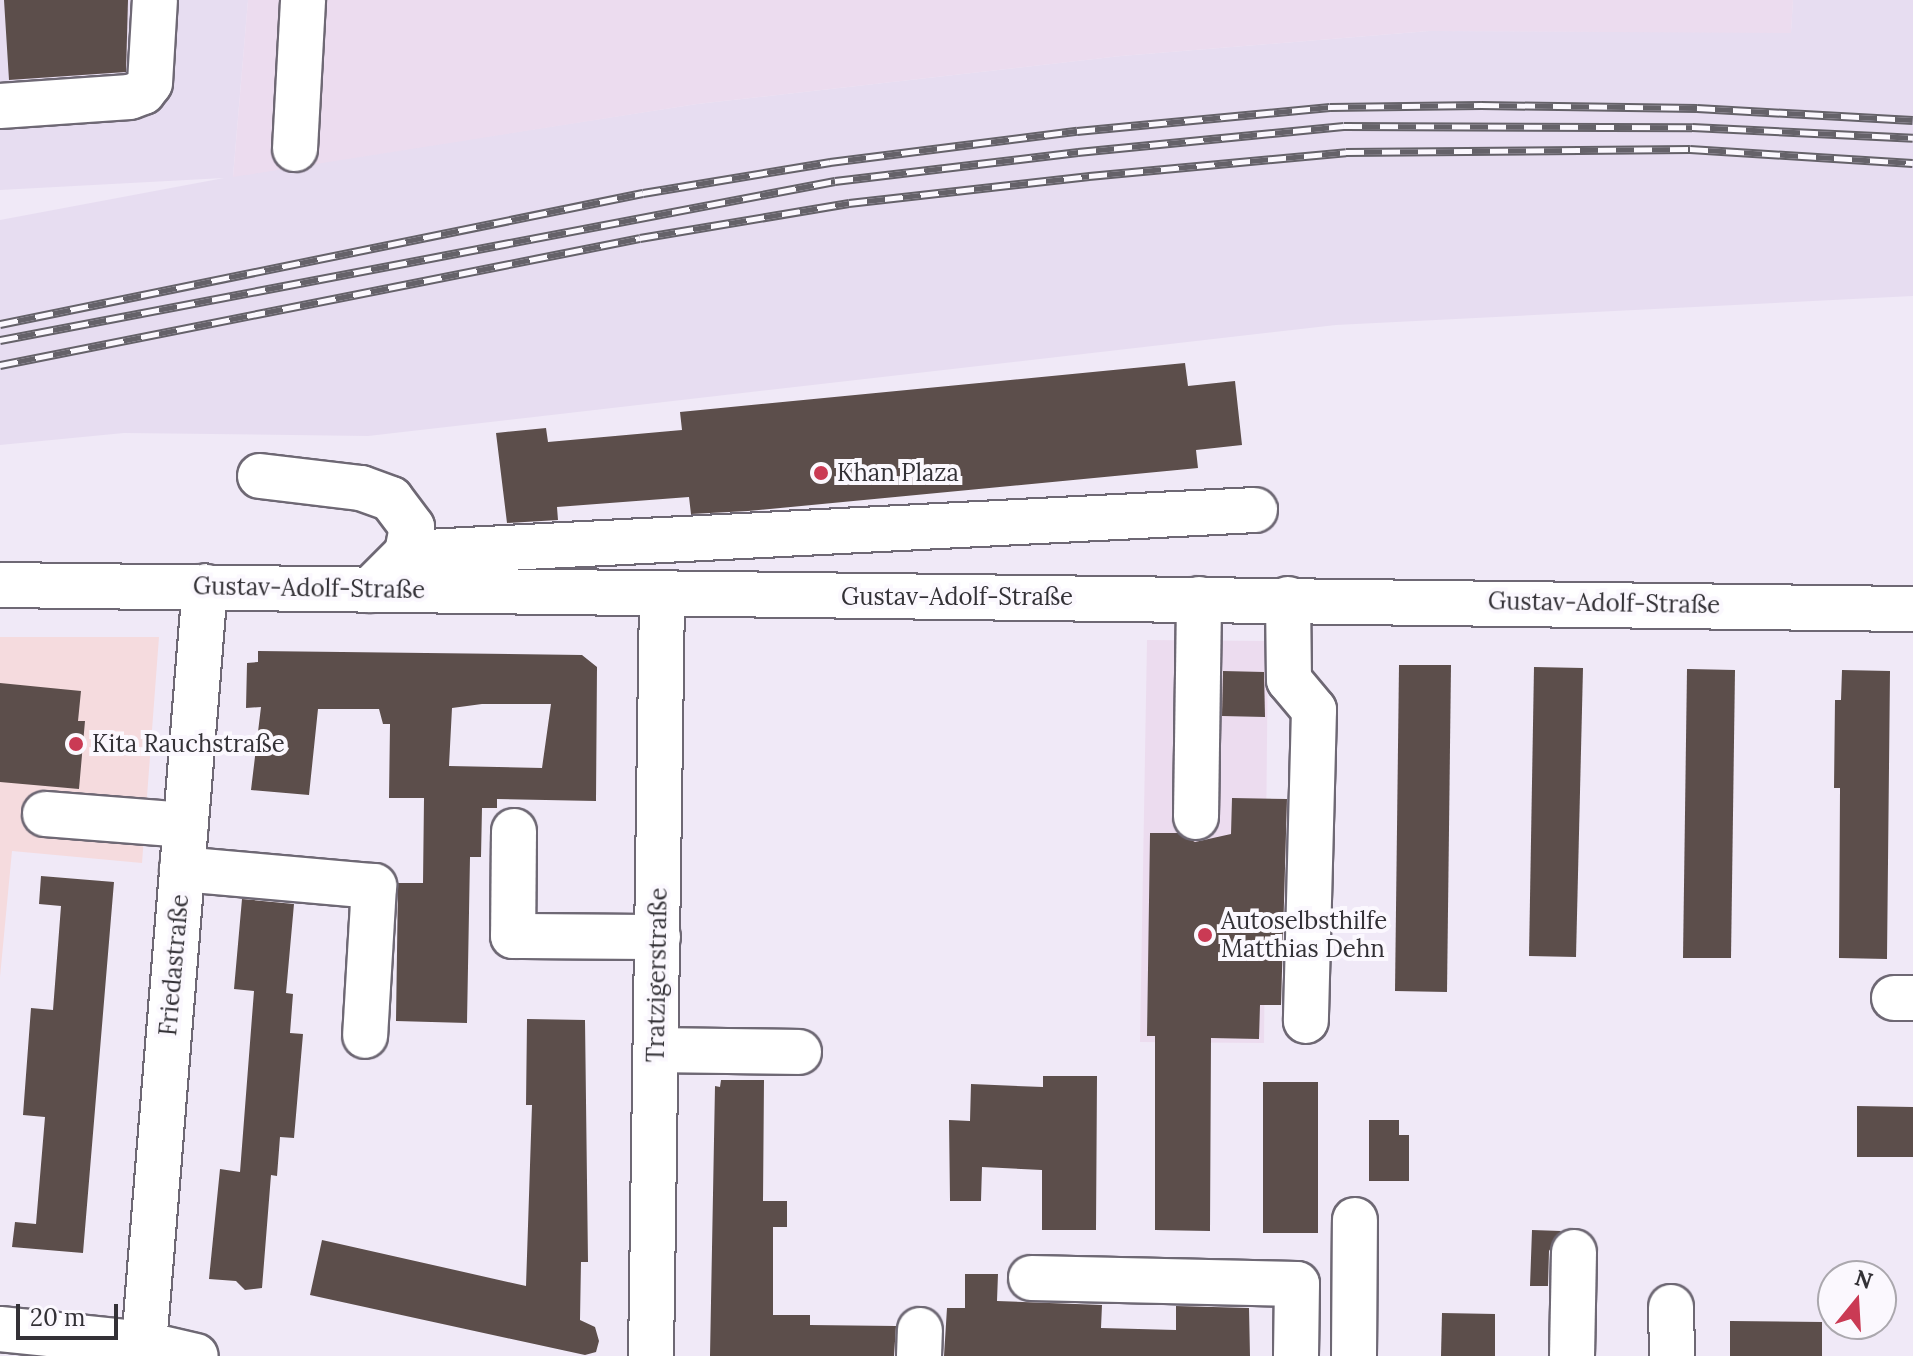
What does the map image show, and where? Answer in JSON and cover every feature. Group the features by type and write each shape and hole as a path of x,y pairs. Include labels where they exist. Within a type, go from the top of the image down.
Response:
{"street":[{"path":"0,106 130,97 143,92 150,83 155,0"},
{"path":"295,149 303,0"},
{"path":"260,476 361,488 391,499 412,527 407,553 370,590"},
{"path":"407,553 1255,510"},
{"name":"Gustav-Adolf-Straße","path":"0,585 1913,609"},
{"name":"Friedastraße","path":"144,1344 205,586"},
{"name":"Tratzigerstraße","path":"651,1356 662,594"},
{"path":"1196,817 1199,599"},
{"path":"1288,599 1289,680 1314,710 1306,1021"},
{"path":"45,814 186,825"},
{"path":"514,831 513,936 658,937"},
{"path":"182,869 374,886 365,1036"},
{"path":"656,1050 799,1052"},
{"path":"1354,1356 1355,1220"},
{"path":"1572,1356 1574,1252"},
{"path":"1031,1278 1297,1284 1296,1356"},
{"path":"1671,1307 1672,1356"},
{"path":"0,1329 144,1344 196,1356"}],"shaded area":[{"path":"0,0 248,0 233,176 697,104 1121,56 1429,31 1791,32 1793,0 1913,0 1913,296 1336,325 368,436 124,433 0,445 0,220 224,178 0,190"},
{"path":"248,0 1793,0 1791,33 1429,31 1121,56 697,104 233,177"},
{"name":"Kita Rauchstraße","path":"0,637 159,637 142,863 12,851 0,977"},
{"path":"1147,640 1268,641 1264,1043 1140,1042"}],"building":[{"path":"4,0 128,0 126,72 9,80"},
{"path":"1185,363 1188,386 1235,381 1242,445 1196,450 1198,468 748,511 691,514 689,497 557,507 558,520 507,523 496,433 546,428 548,442 682,430 680,412"},
{"path":"258,651 582,655 597,667 596,801 497,799 497,808 482,808 481,857 470,857 467,1023 396,1021 398,883 423,883 424,798 389,798 390,724 383,724 379,709 318,709 309,795 251,790 261,707 246,708 247,663 258,662","holes":["482,704 551,704 542,768 449,766 452,708"]},
{"path":"1399,665 1451,665 1447,992 1395,991"},
{"path":"1534,667 1583,668 1576,957 1529,956"},
{"path":"1687,669 1735,670 1731,958 1683,958"},
{"path":"1842,670 1890,671 1887,959 1839,958 1840,788 1834,788 1835,700 1841,700"},
{"path":"1223,671 1264,672 1265,717 1222,716"},
{"path":"0,683 81,691 78,721 85,721 79,789 0,782"},
{"name":"Autoselbsthilfe Matthias Dehn","path":"1232,798 1287,799 1281,1005 1260,1005 1259,1039 1211,1038 1210,1231 1155,1230 1155,1036 1147,1036 1150,833 1178,833 1195,842 1231,834"},
{"path":"41,876 114,882 83,1253 12,1247 15,1222 36,1224 45,1117 23,1115 31,1008 53,1010 61,906 39,904"},
{"path":"242,899 294,904 286,993 293,994 290,1033 303,1034 294,1138 280,1137 277,1176 271,1175 262,1288 245,1290 236,1281 209,1279 220,1169 240,1172 254,991 234,989"},
{"path":"527,1019 585,1020 588,1262 581,1262 580,1320 595,1327 599,1341 596,1352 585,1355 310,1295 322,1240 526,1286 532,1105 526,1105"},
{"path":"1043,1076 1097,1076 1096,1230 1042,1230 1042,1170 982,1167 981,1201 950,1201 949,1120 970,1121 971,1084 1043,1087"},
{"path":"721,1080 764,1080 763,1201 787,1201 787,1227 773,1227 773,1315 810,1315 810,1325 896,1326 894,1356 710,1356 715,1086 720,1087"},
{"path":"1263,1082 1318,1082 1318,1233 1263,1233"},
{"path":"1857,1106 1913,1107 1913,1157 1857,1157"},
{"path":"1369,1120 1399,1120 1399,1135 1409,1135 1409,1181 1369,1181"},
{"path":"1532,1230 1561,1231 1549,1251 1548,1286 1530,1286"},
{"path":"965,1274 998,1274 997,1301 1102,1305 1101,1328 1176,1330 1176,1306 1249,1308 1250,1356 944,1356 947,1308 965,1308"},
{"path":"1442,1313 1495,1314 1495,1356 1441,1356"},
{"path":"1730,1321 1817,1322 1817,1340 1822,1340 1822,1356 1730,1356"}],"railway":[{"path":"0,324 643,193 830,162 1077,131 1330,107 1481,105 1697,108 1913,120"},
{"path":"0,340 835,181 1078,152 1344,126 1692,127 1913,138"},
{"path":"0,365 640,238 849,203 1089,176 1346,152 1690,149 1913,163"}],"place":[{"name":"Khan Plaza","path":"821,473"},
{"name":"Kita Rauchstraße","path":"76,744"},
{"name":"Autoselbsthilfe Matthias Dehn","path":"1205,935"}]}
